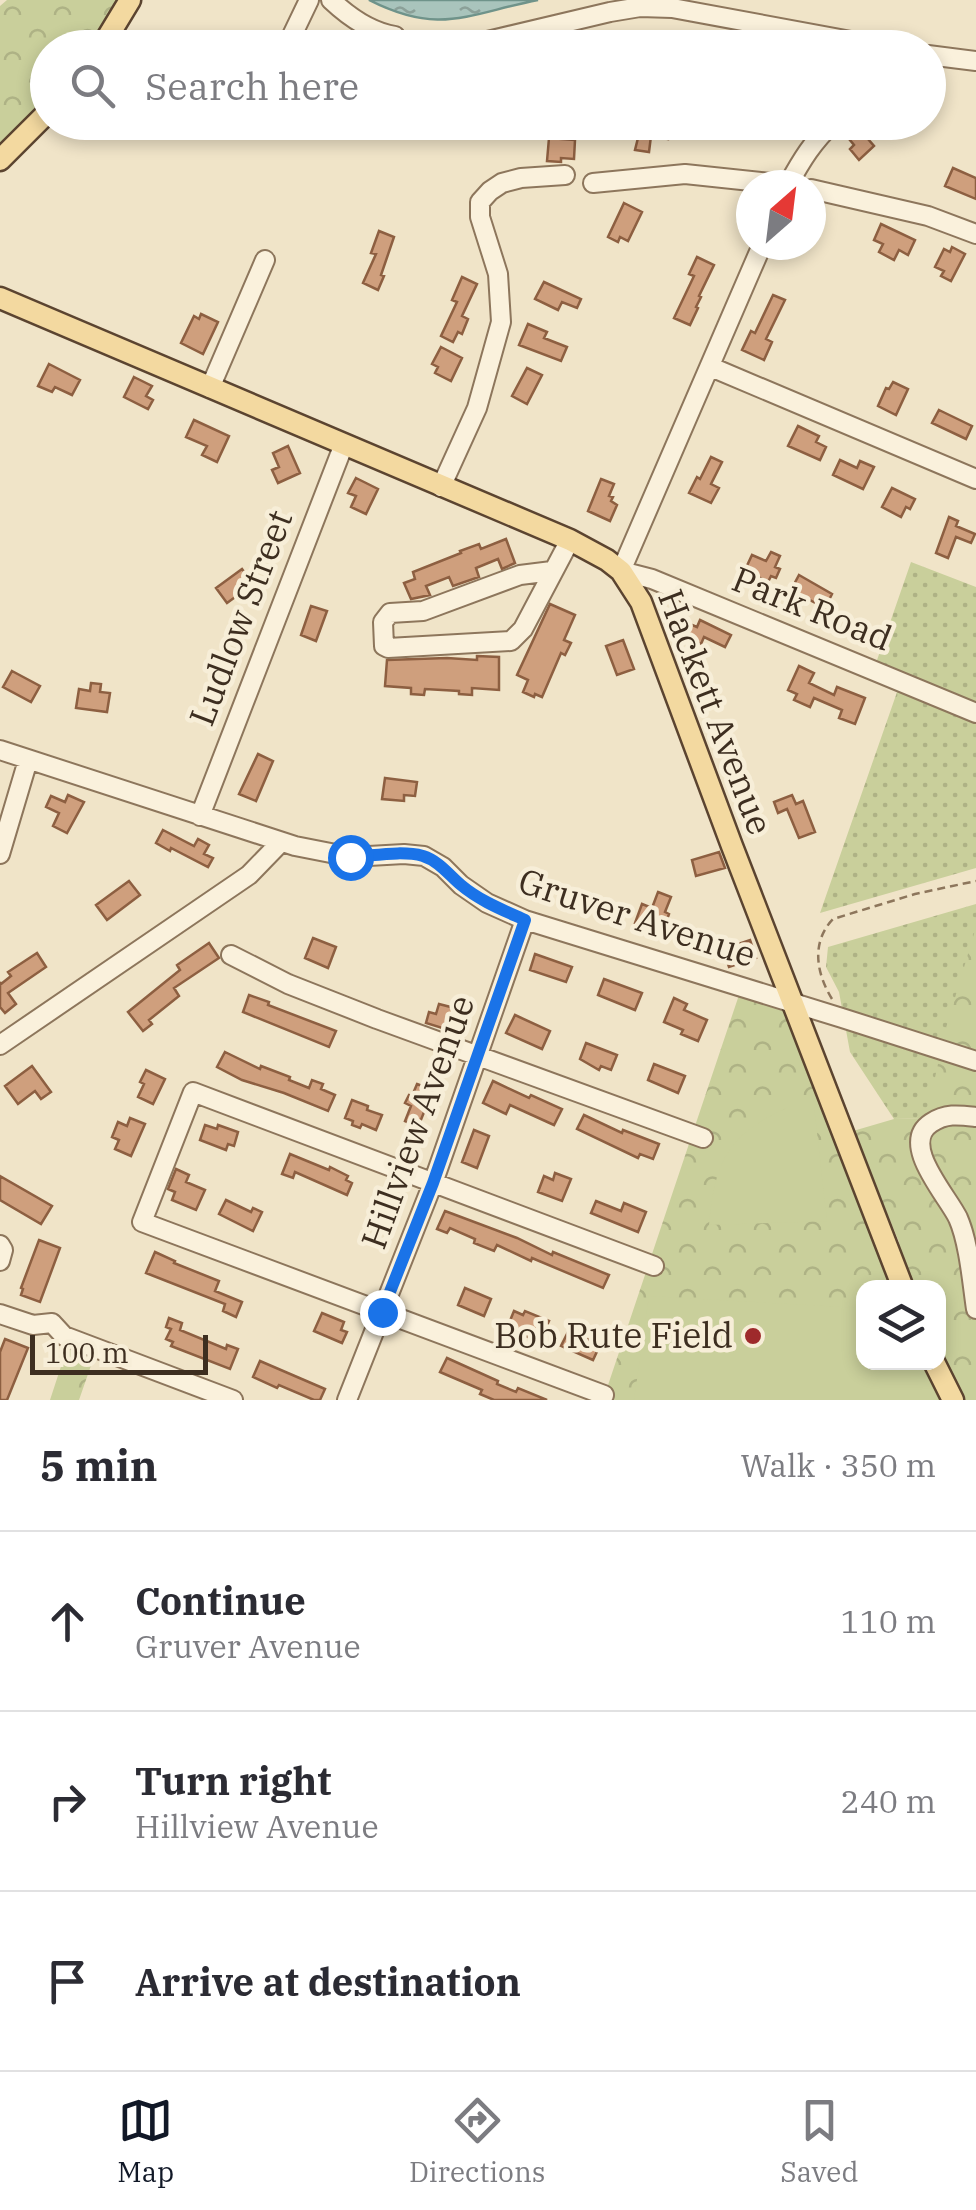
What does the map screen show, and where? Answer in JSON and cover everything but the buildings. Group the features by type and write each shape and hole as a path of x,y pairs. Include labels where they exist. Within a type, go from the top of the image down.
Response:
{"main road":[{"path":"112,30 130,0"},
{"path":"0,160 30,130"},
{"name":"Hackett Avenue","path":"0,298 570,540 621,571 642,602 900,1280"},
{"path":"938,1370 953,1400"}],"street":[{"path":"295,30 309,0"},
{"path":"331,0 352,18 376,30"},
{"path":"531,30 640,6 672,8 792,30"},
{"path":"946,57 976,61"},
{"path":"796,170 816,140"},
{"path":"594,184 685,174 736,179"},
{"path":"441,487 476,408 501,322 498,274 480,217 480,202 502,183 564,175"},
{"path":"826,192 928,216 976,234"},
{"path":"210,388 265,260"},
{"path":"621,571 756,260"},
{"path":"711,367 976,479"},
{"name":"Ludlow Street","path":"200,816 344,444"},
{"path":"552,572 520,574 423,611 390,613 383,622 384,646 512,641 522,628 570,540"},
{"name":"Park Road","path":"621,571 652,579 976,713"},
{"name":"Gruver Avenue","path":"0,750 324,853 350,857 424,856 477,896 525,920 976,1062"},
{"path":"0,854 28,760"},
{"path":"0,1045 249,875 281,842"},
{"name":"Hillview Avenue","path":"347,1400 433,1183 525,920"},
{"path":"231,955 288,984 702,1138"},
{"path":"604,1396 142,1222 192,1092 654,1266"},
{"path":"976,1117 945,1116 927,1125 920,1144 926,1166 963,1233 976,1309"},
{"path":"0,1245 4,1250 0,1262"},
{"path":"0,1314 33,1325 46,1337 64,1336 233,1400"}],"path":[{"path":"842,1018 819,975 820,939 829,922 915,894 976,881"}],"green space":[{"path":"7,0 116,0 100,30 30,30 30,113 0,146 0,6"},
{"path":"911,562 976,587 976,868 820,913 903,675 876,663"},
{"path":"976,904 976,1117 894,1119 850,1052 839,992 826,967 828,947"},
{"path":"976,927 976,1400 603,1400 740,992 794,1004 887,1248 899,1242 853,1131 894,1119 926,1118 946,1028"},
{"path":"791,1106 814,1106 827,1221 709,1225 716,1182 729,1151 753,1127"},
{"name":"Bob Rute Field","path":"649,1296 856,1308 856,1370 928,1370 947,1400 634,1400"},
{"path":"67,1348 95,1354 79,1400 50,1400"}],"water":[{"path":"369,0 538,0 472,16 435,20 394,11"}],"place":[{"name":"Bob Rute Field","path":"753,1336"}],"route":[{"path":"350,857 424,856 477,896 525,920 479,1057 382,1312"}]}
